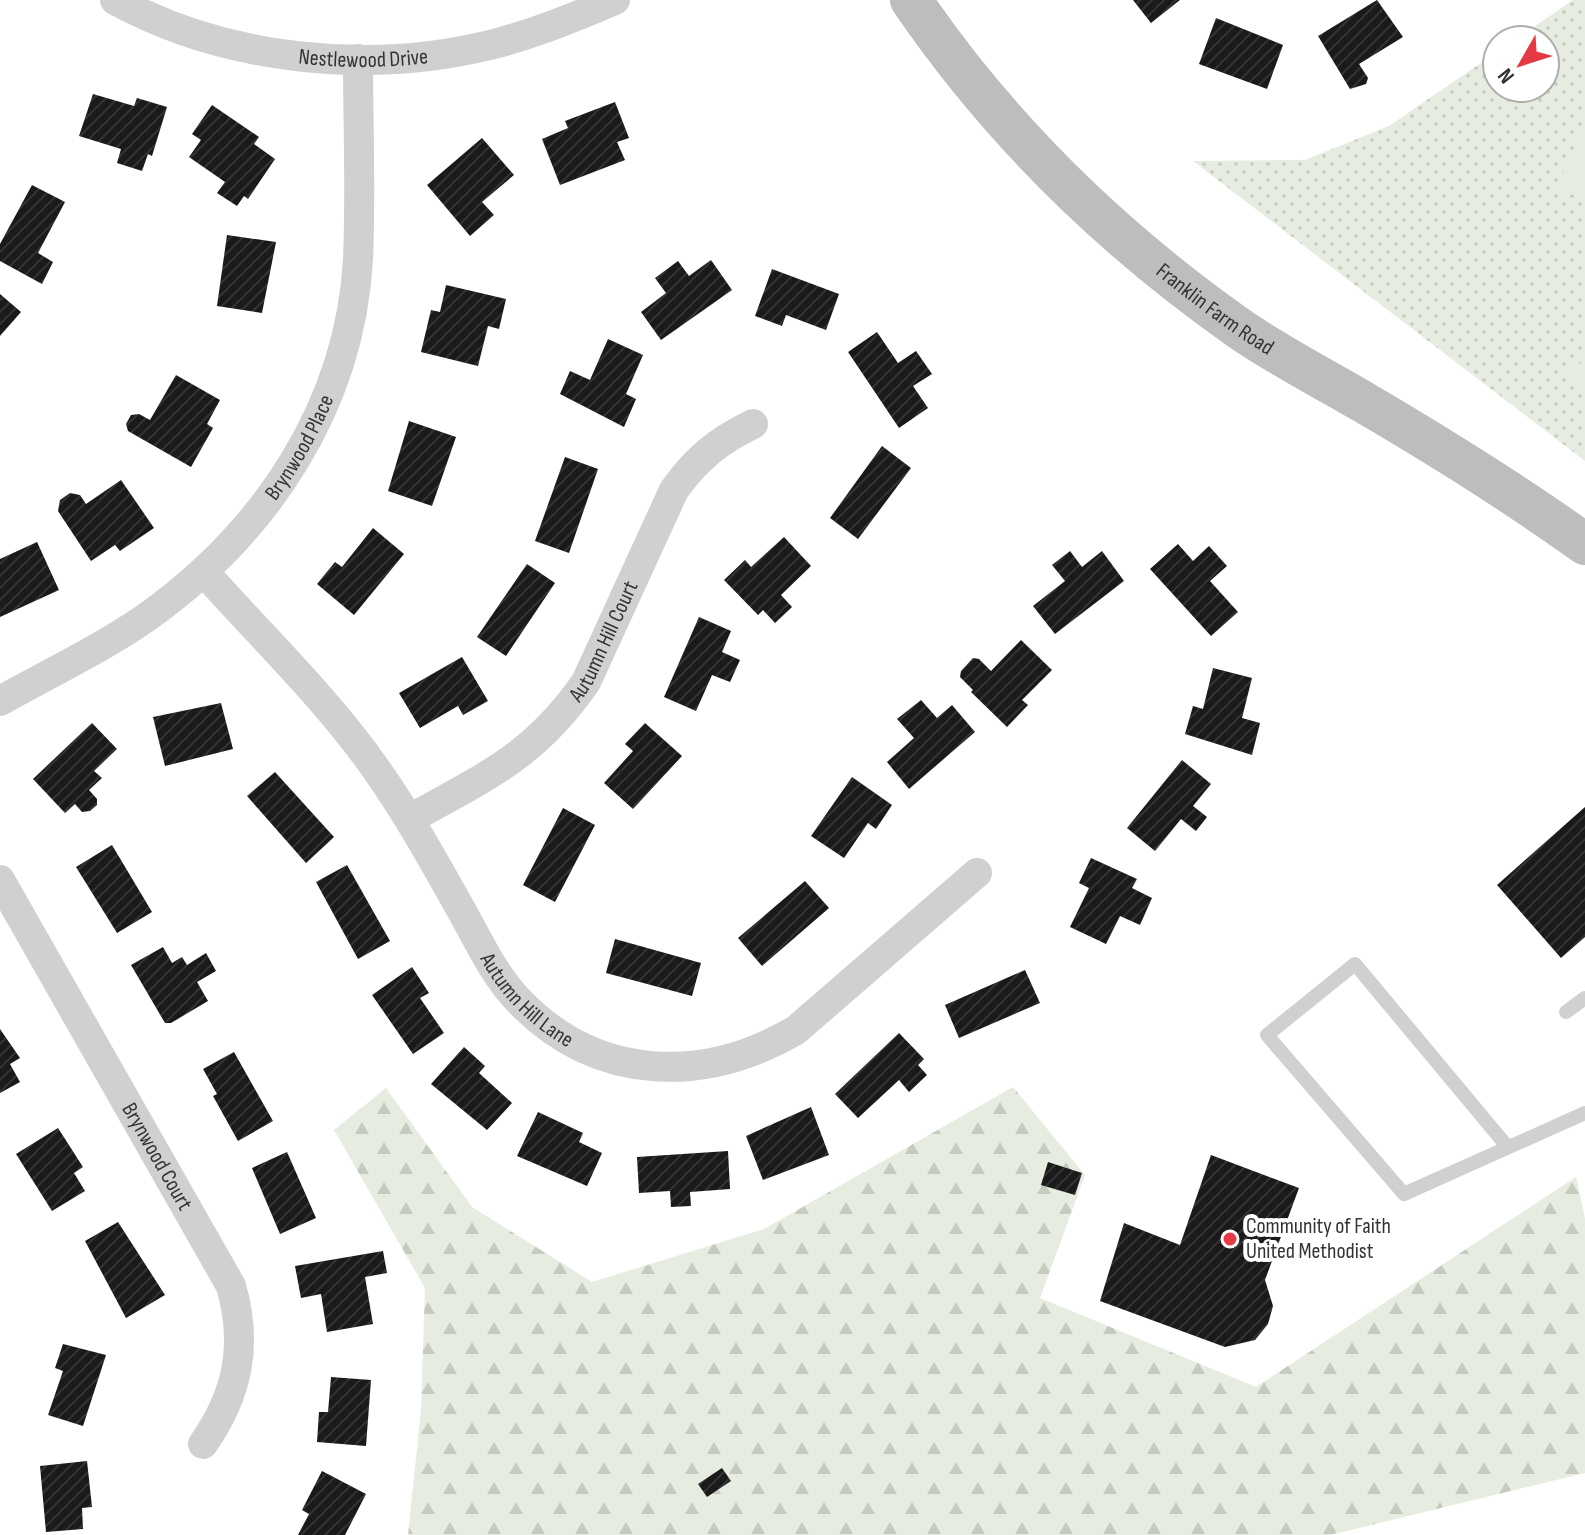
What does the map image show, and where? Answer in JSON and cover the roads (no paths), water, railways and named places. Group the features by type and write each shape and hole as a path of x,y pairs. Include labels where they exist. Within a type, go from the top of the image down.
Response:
{"street":[{"name":"Nestlewood Drive","path":"115,0 171,26 240,47 276,54 358,59 430,55 493,44 553,26 615,0"},
{"name":"Franklin Farm Road","path":"911,0 992,106 1044,163 1120,235 1241,330 1445,450 1585,544"},
{"name":"Brynwood Place","path":"0,701 145,618 205,573 246,531 283,483 312,433 334,378 350,317 358,261 358,59"},
{"name":"Autumn Hill Court","path":"410,819 509,763 538,742 566,710 586,682 674,490 694,462 718,441 753,424"},
{"name":"Autumn Hill Lane","path":"205,573 349,735 410,819 495,971 519,1001 571,1041 608,1058 644,1066 680,1068 730,1061 786,1036 977,873"},
{"name":"Brynwood Court","path":"0,880 231,1286 239,1314 241,1351 235,1385 221,1419 203,1444"}],"lane":[{"path":"1506,1145 1355,964 1267,1035 1404,1194 1506,1145 1585,1113"},
{"path":"1566,1012 1585,998"}],"place":[{"name":"Community of Faith United Methodist","path":"1230,1239"}]}
